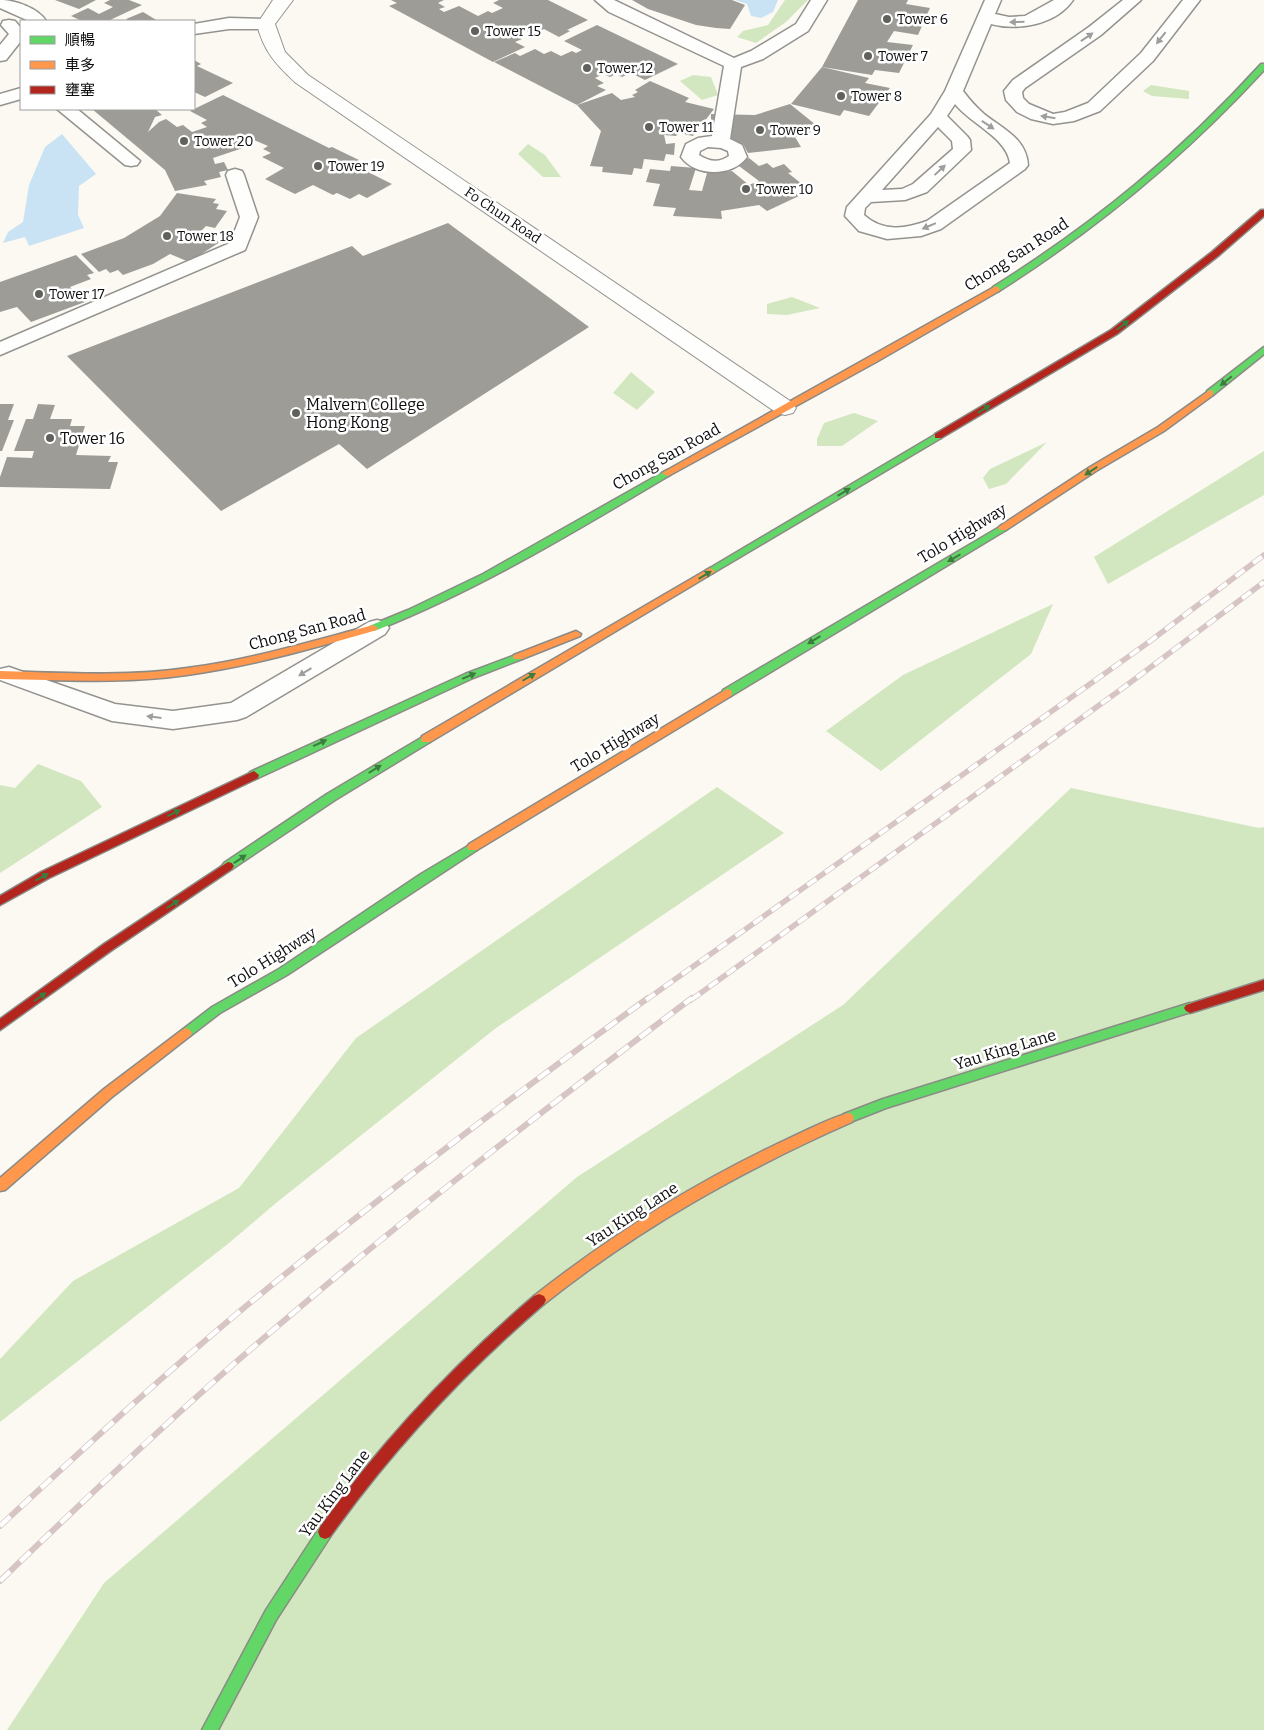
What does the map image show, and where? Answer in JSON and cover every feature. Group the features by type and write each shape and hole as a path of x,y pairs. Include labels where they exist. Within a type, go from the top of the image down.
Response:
{"main road":[{"name":"Chong San Road","path":"5,675 110,677 167,674 225,666 286,654 376,628 442,599 490,575 954,314 1061,245 1112,208 1173,159 1243,90 1264,66"},
{"path":"0,1025 108,948 331,797 485,703 663,600 1114,332 1215,254 1264,212"},
{"name":"Tolo Highway","path":"0,1186 108,1093 216,1010 283,972 504,828 882,599 961,554 1093,469 1161,429 1264,350"},
{"path":"0,901 45,875 335,736 469,676 663,600"},
{"name":"Yau King Lane","path":"210,1730 252,1646 312,1550 391,1444 445,1385 498,1334 555,1286 605,1249 689,1196 831,1125 882,1104 1264,985"}],"street":[{"path":"266,24 278,5 284,0"},
{"name":"Fo Chun Road","path":"266,24 270,44 284,63 302,79 785,408"}],"lane":[{"path":"603,0 615,8 733,64 757,55 802,27 819,0"},
{"path":"990,8 998,21 1011,23 1027,22 1044,6 1065,0"},
{"path":"1133,0 1096,31 1019,84 1013,91 1015,100 1023,108 1037,115 1053,118 1068,117 1094,107 1147,57 1192,0"},
{"path":"1,3 34,16 37,20"},
{"path":"954,90 978,118 1004,135 1015,147 1019,156 1019,165 934,225 914,232 887,233 866,227 854,216 856,207 938,116 954,90 990,8"},
{"path":"195,29 236,22 266,24"},
{"path":"0,56 18,34 9,25"},
{"path":"720,142 733,64"},
{"path":"0,100 20,92"},
{"path":"67,110 131,161"},
{"path":"865,197 906,194 920,188 962,150 961,140 938,116"},
{"path":"0,349 238,246 249,217 235,175"},
{"path":"5,675 112,712 173,720 237,711 376,628"}],"green space":[{"path":"785,0 808,0 786,22 756,43 737,37 743,31 768,25"},
{"path":"693,75 711,77 718,95 702,100 680,81"},
{"path":"1151,85 1189,91 1189,99 1152,96 1143,91"},
{"path":"528,144 545,155 561,177 543,177 518,154"},
{"path":"792,297 820,308 787,315 767,314 767,304"},
{"path":"631,372 655,392 637,410 613,393"},
{"path":"854,413 878,421 842,446 817,446 817,439 824,423"},
{"path":"1047,442 1006,484 989,489 983,478 990,469"},
{"path":"1264,451 1264,495 1108,584 1094,557"},
{"path":"1053,604 1031,654 881,771 826,731 903,675"},
{"path":"38,764 81,781 102,807 0,873 0,785 15,788"},
{"path":"717,787 784,833 496,1028 276,1203 229,1243 0,1422 0,1359 73,1281 239,1188 356,1038"},
{"path":"1071,788 1259,828 1264,827 1264,1730 7,1730 104,1583 577,1177 843,1005"}],"water":[{"path":"735,0 778,0 773,12 761,18 751,16 747,4"},
{"path":"62,134 96,174 79,186 78,215 84,228 29,246 25,237 3,243 8,232 23,222 29,185 45,147"}],"building":[{"path":"55,0 96,0 79,9"},
{"path":"110,0 129,0 142,5 110,20 80,20 71,16 88,8 99,14 113,7 104,3"},
{"name":"Tower 15","path":"391,0 444,0 438,3 445,7 439,9 444,12 459,6 478,16 488,11 492,13 503,8 493,3 499,0 548,0 588,20 567,30 570,31 559,37 544,29 533,34 521,28 511,33 522,39 515,42 525,47 493,62 389,6 397,3"},
{"path":"632,0 732,0 745,5 730,29 696,25 648,9"},
{"path":"858,0 908,0 906,4 930,8 918,35 894,31 887,42 913,45 899,73 875,70 872,75 822,67"},
{"path":"143,12 156,20 128,20 126,19"},
{"name":"Tower 12","path":"597,25 678,64 645,80 631,73 622,77 616,74 610,77 603,74 595,78 604,83 597,86 606,90 577,105 494,62 515,53 520,56 535,49 544,54 551,51 561,56 572,51 576,53 582,50 564,41"},
{"path":"195,61 201,64 197,66 233,83 205,97 195,92"},
{"name":"Tower 8","path":"822,67 869,78 865,83 890,88 869,116 844,110 840,116 791,104"},
{"name":"Tower 11","path":"650,81 689,98 685,102 714,109 693,136 679,133 676,136 664,135 666,144 675,143 674,155 666,154 664,161 644,159 642,169 634,168 632,175 602,172 603,167 590,166 601,131 577,105 612,93 621,100 635,97 632,95 638,92 635,90"},
{"path":"223,95 329,148 332,147 359,160 352,164 392,184 367,198 359,194 350,199 337,193 333,195 313,185 295,194 265,179 284,168 262,157 271,153 263,149 268,146 242,135 235,138 246,147 213,158 215,164 224,162 228,170 219,172 221,177 204,181 207,185 175,191 165,170 93,110 156,110 162,115 155,117 148,132 159,122 166,119 177,127 183,125 192,132 207,127 201,123 207,120 190,111"},
{"name":"Tower 9","path":"790,104 816,125 807,127 811,132 795,137 801,147 748,153 743,144 723,143 723,136 711,136 711,114 755,115"},
{"name":"Tower 10","path":"749,158 759,166 767,163 773,168 784,164 792,172 788,173 802,184 789,188 799,196 767,211 759,205 721,211 722,219 673,216 676,208 653,206 660,184 646,182 650,169 670,171 671,166 696,168 689,190 702,191 707,173 732,171 749,185 759,181 735,163"},
{"name":"Tower 18","path":"177,193 216,199 213,203 219,204 216,209 227,211 215,228 206,226 199,233 220,242 189,262 170,254 153,264 123,275 118,270 110,273 106,269 99,272 81,254 124,238 160,216"},
{"name":"Malvern College Hong Kong","path":"448,223 589,327 367,469 339,444 221,511 67,356 352,246 363,256"},
{"name":"Tower 17","path":"76,255 94,273 87,275 91,279 70,287 85,302 31,322 17,307 0,312 0,282"},
{"path":"0,404 14,404 8,420 14,420 2,451 0,451"},
{"name":"Tower 16","path":"38,404 55,405 50,419 72,419 70,426 85,426 76,455 111,456 108,462 118,462 110,489 0,487 0,477 7,457 32,458 34,451 14,451 26,419 33,419"}],"railway":[{"path":"646,1000 1149,642 1264,555"},
{"path":"691,1000 1123,688 1264,582"},
{"path":"0,1526 155,1384 251,1302 447,1147 648,998"},
{"path":"0,1581 155,1435 305,1303 468,1170 692,998"}],"traffic: fast":[{"path":"996,289 1069,241 1138,188 1203,129 1264,66"},
{"path":"1210,393 1264,350"},
{"path":"710,571 938,436"},
{"path":"373,628 486,577 667,473"},
{"path":"727,693 1003,528"},
{"path":"254,775 469,676 518,657"},
{"path":"228,866 331,797 426,739"},
{"path":"186,1033 216,1010 283,972 473,847"},
{"path":"848,1118 883,1104 1190,1008"},
{"path":"210,1730 271,1615 325,1532"}],"traffic: slow":[{"path":"667,473 873,360 996,289"},
{"path":"1003,528 1093,469 1161,429 1210,393"},
{"path":"426,739 710,571"},
{"path":"0,675 104,677 186,672 264,658 373,628"},
{"path":"518,657 576,634"},
{"path":"473,847 727,693"},
{"path":"0,1186 108,1093 186,1033"},
{"path":"539,1300 611,1246 687,1198 766,1155 848,1118"}],"traffic: jam":[{"path":"938,436 1114,332 1215,254 1264,212"},
{"path":"0,901 45,875 254,775"},
{"path":"0,1025 108,947 228,866"},
{"path":"1190,1008 1264,985"},
{"path":"325,1532 373,1468 424,1409 451,1380 539,1300"}],"place":[{"name":"Tower 6","path":"887,19"},
{"name":"Tower 15","path":"475,31"},
{"name":"Tower 7","path":"868,56"},
{"name":"Tower 12","path":"587,68"},
{"name":"Tower 8","path":"841,96"},
{"name":"Tower 11","path":"649,127"},
{"name":"Tower 9","path":"760,130"},
{"name":"Tower 20","path":"184,141"},
{"name":"Tower 19","path":"318,166"},
{"name":"Tower 10","path":"746,189"},
{"name":"Tower 18","path":"167,236"},
{"name":"Tower 17","path":"39,294"},
{"name":"Malvern College Hong Kong","path":"296,413"},
{"name":"Tower 16","path":"50,438"}]}
